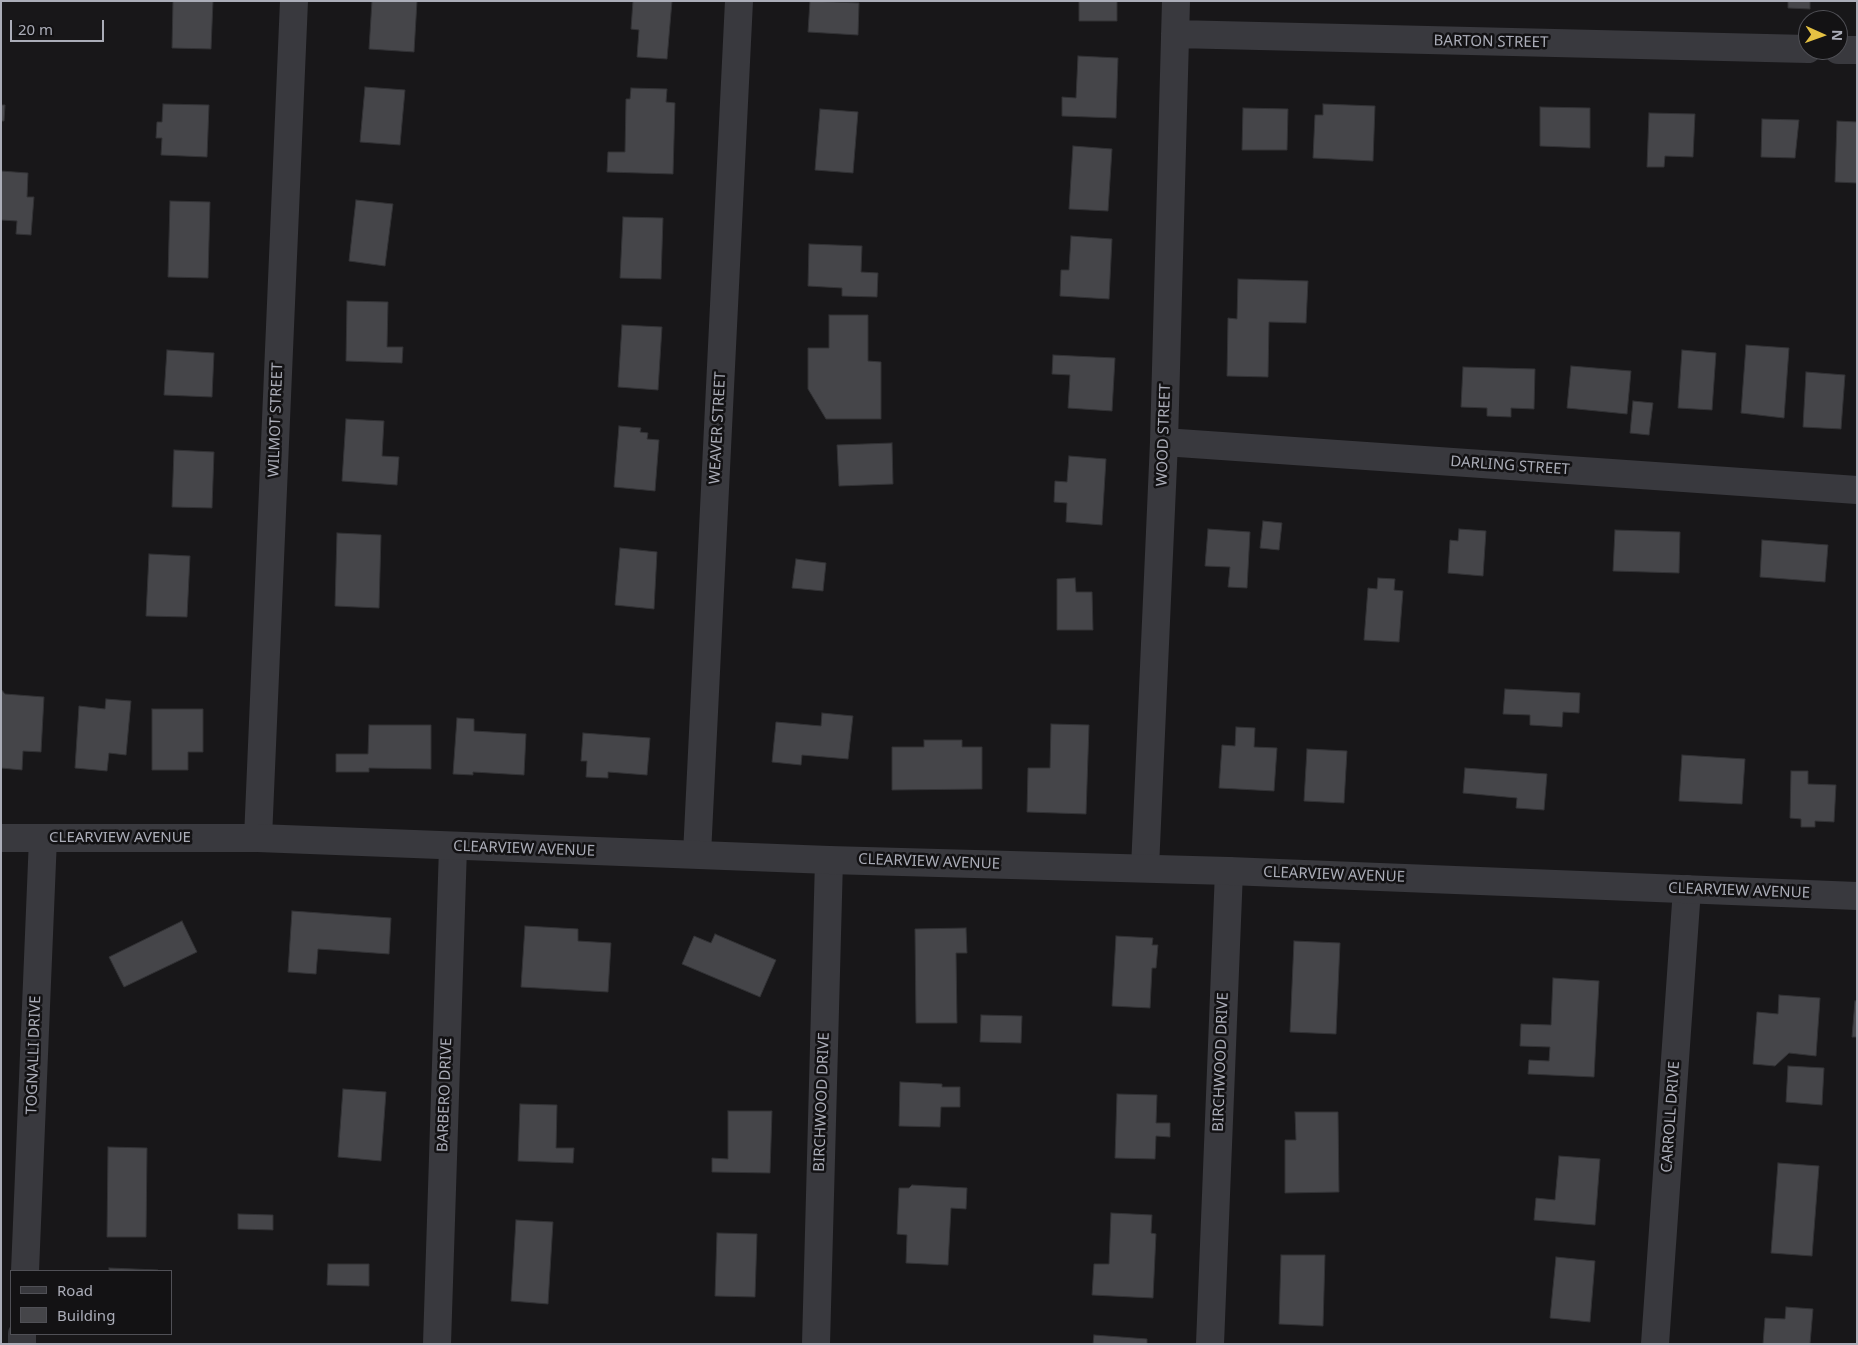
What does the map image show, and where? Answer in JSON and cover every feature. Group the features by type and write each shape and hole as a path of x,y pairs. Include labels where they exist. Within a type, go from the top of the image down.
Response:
{"street":[{"name":"WILMOT STREET","path":"258,838 294,1"},
{"name":"WEAVER STREET","path":"697,854 739,1"},
{"name":"WOOD STREET","path":"1145,868 1164,442 1176,1"},
{"name":"BARTON STREET","path":"1175,34 1798,49"},
{"name":"DARLING STREET","path":"1164,442 1857,490"},
{"name":"CLEARVIEW AVENUE","path":"1,838 258,838 829,860 1229,870 1857,896"},
{"name":"TOGNALLI DRIVE","path":"25,1270 43,838"},
{"name":"BARBERO DRIVE","path":"437,1344 453,847"},
{"name":"BIRCHWOOD DRIVE","path":"816,1344 829,860"},
{"name":"BIRCHWOOD DRIVE","path":"1210,1344 1229,870"},
{"name":"CARROLL DRIVE","path":"1655,1344 1687,889"}],"building":[{"path":"173,1 213,1 211,49 172,48"},
{"path":"372,1 417,1 414,52 369,49"},
{"path":"633,1 672,1 667,59 637,57 639,30 631,29"},
{"path":"810,1 859,3 858,35 808,32"},
{"path":"1079,1 1117,1 1117,21 1079,21"},
{"path":"1788,1 1810,1 1810,9 1788,8"},
{"path":"1078,56 1118,58 1116,118 1062,116 1062,97 1076,98"},
{"path":"365,87 405,90 400,145 360,142"},
{"path":"631,88 667,89 666,102 675,103 673,174 607,172 608,152 625,152 626,99 630,99"},
{"path":"163,104 209,105 207,157 161,155 162,138 156,138 157,122 162,122"},
{"path":"1323,104 1375,106 1373,161 1313,158 1315,115 1323,115"},
{"path":"1,105 5,105 4,121 1,121"},
{"path":"1540,107 1590,108 1590,148 1540,146"},
{"path":"1243,108 1288,109 1287,150 1242,150"},
{"path":"820,109 858,112 853,173 815,170"},
{"path":"1649,113 1695,114 1693,157 1665,156 1664,167 1647,167"},
{"path":"1762,119 1799,120 1795,158 1761,157"},
{"path":"1837,121 1857,122 1857,183 1835,182"},
{"path":"1073,146 1112,149 1108,211 1069,209"},
{"path":"1,171 28,173 27,197 34,197 31,235 16,234 17,221 1,220"},
{"path":"356,200 393,204 385,266 349,261"},
{"path":"170,201 210,202 208,278 168,277"},
{"path":"623,217 663,218 661,279 620,278"},
{"path":"1071,236 1112,239 1109,299 1060,296 1061,270 1069,270"},
{"path":"809,244 862,246 861,272 878,273 877,297 842,296 842,288 808,286"},
{"path":"1238,279 1308,281 1306,323 1269,322 1268,377 1227,376 1228,318 1237,319"},
{"path":"347,301 388,302 387,347 403,347 402,363 346,361"},
{"path":"829,315 868,315 868,361 881,362 881,419 826,419 808,389 808,348 829,348"},
{"path":"622,325 662,327 658,390 618,387"},
{"path":"1746,345 1789,348 1784,418 1741,413"},
{"path":"167,350 214,353 212,397 164,395"},
{"path":"1682,350 1716,353 1712,410 1678,408"},
{"path":"1053,355 1115,358 1112,411 1068,408 1070,375 1052,374"},
{"path":"1571,366 1631,371 1627,414 1567,408"},
{"path":"1463,367 1535,369 1534,409 1511,408 1511,417 1487,416 1487,408 1461,407"},
{"path":"1806,372 1845,375 1841,429 1803,427"},
{"path":"1633,401 1653,403 1649,435 1630,433"},
{"path":"346,419 384,421 382,456 399,457 397,485 342,481"},
{"path":"619,426 641,428 640,432 648,433 647,439 659,440 655,491 614,487"},
{"path":"892,443 893,484 839,486 837,445"},
{"path":"174,450 214,452 212,508 172,507"},
{"path":"1069,456 1106,459 1102,525 1066,522 1067,503 1054,502 1055,481 1067,482"},
{"path":"1263,521 1282,523 1279,550 1260,548"},
{"path":"1208,529 1250,532 1247,588 1228,587 1230,567 1205,566"},
{"path":"1459,529 1486,531 1483,576 1448,573 1450,540 1458,541"},
{"path":"1615,530 1680,532 1679,573 1613,571"},
{"path":"337,533 381,535 379,608 335,606"},
{"path":"1762,540 1828,545 1825,582 1760,577"},
{"path":"620,548 657,552 654,609 615,605"},
{"path":"149,554 190,556 187,617 146,616"},
{"path":"796,559 826,563 823,591 792,588"},
{"path":"1075,578 1076,592 1092,592 1093,630 1057,630 1057,579"},
{"path":"1378,578 1395,579 1394,590 1403,591 1399,642 1364,640 1368,588 1377,589"},
{"path":"1,689 5,694 44,697 41,752 23,751 22,770 1,768"},
{"path":"1505,689 1580,693 1579,713 1563,712 1562,727 1530,725 1530,715 1503,714"},
{"path":"106,699 131,701 126,755 109,753 107,771 75,768 79,706 105,709"},
{"path":"152,709 203,709 203,752 188,752 188,770 152,770"},
{"path":"822,713 853,716 848,759 802,755 801,765 772,762 776,722 821,726"},
{"path":"457,718 474,719 474,731 526,734 524,775 473,772 473,775 453,774"},
{"path":"1051,724 1089,725 1086,814 1027,812 1028,768 1050,768"},
{"path":"369,725 431,725 431,769 369,768 369,772 336,772 336,754 368,754"},
{"path":"1236,727 1255,728 1254,747 1277,748 1274,791 1219,788 1222,745 1235,746"},
{"path":"583,733 650,738 647,775 608,772 608,778 586,777 587,761 581,761"},
{"path":"924,740 962,740 962,747 982,747 982,789 892,790 892,747 924,747"},
{"path":"1307,749 1347,751 1344,803 1304,801"},
{"path":"1682,755 1745,759 1742,804 1679,801"},
{"path":"1465,768 1547,774 1544,810 1516,808 1517,798 1463,793"},
{"path":"1791,771 1808,771 1808,784 1836,785 1834,822 1815,821 1815,827 1801,827 1801,819 1790,818"},
{"path":"292,911 391,918 389,954 318,949 316,974 288,972"},
{"path":"182,921 197,952 124,987 109,957"},
{"path":"525,926 578,929 578,941 611,943 608,992 521,987"},
{"path":"966,928 967,953 956,953 957,1023 916,1023 915,929"},
{"path":"715,934 776,960 760,997 682,964 694,936 711,943"},
{"path":"1116,936 1153,938 1152,945 1158,945 1156,968 1152,968 1150,1008 1112,1006"},
{"path":"1294,941 1340,943 1336,1034 1290,1032"},
{"path":"1553,978 1599,981 1594,1077 1528,1074 1529,1060 1549,1061 1550,1047 1520,1046 1521,1024 1551,1025"},
{"path":"1779,995 1820,998 1816,1056 1789,1053 1775,1066 1753,1064 1757,1012 1778,1014"},
{"path":"1855,1001 1857,1001 1857,1037 1852,1037"},
{"path":"981,1015 1022,1016 1021,1043 980,1042"},
{"path":"1788,1066 1824,1068 1822,1105 1786,1102"},
{"path":"900,1082 960,1087 960,1107 941,1107 940,1127 899,1126"},
{"path":"343,1089 386,1092 381,1161 338,1157"},
{"path":"1117,1094 1157,1095 1156,1123 1170,1123 1170,1137 1156,1136 1155,1159 1115,1158"},
{"path":"520,1104 557,1105 556,1148 574,1148 573,1163 518,1161"},
{"path":"728,1111 772,1111 770,1173 712,1172 712,1158 728,1159"},
{"path":"1295,1112 1338,1112 1339,1192 1285,1193 1285,1140 1296,1140"},
{"path":"108,1147 147,1148 146,1237 107,1237"},
{"path":"1559,1156 1600,1159 1595,1225 1534,1220 1536,1198 1555,1200"},
{"path":"1778,1163 1819,1166 1812,1256 1771,1253"},
{"path":"912,1185 967,1188 966,1209 951,1208 948,1265 906,1263 907,1235 897,1234 899,1188 909,1188"},
{"path":"1111,1213 1152,1215 1151,1233 1156,1234 1153,1298 1092,1295 1094,1264 1109,1264"},
{"path":"238,1214 273,1215 273,1230 238,1229"},
{"path":"516,1220 553,1222 548,1304 511,1301"},
{"path":"717,1233 757,1234 755,1297 715,1296"},
{"path":"1281,1255 1325,1255 1323,1326 1279,1324"},
{"path":"1556,1257 1595,1261 1590,1322 1550,1318"},
{"path":"328,1264 369,1264 369,1286 327,1285"},
{"path":"109,1268 158,1270 109,1270"},
{"path":"1786,1307 1813,1309 1810,1344 1763,1344 1765,1318 1785,1319"},
{"path":"1094,1335 1147,1339 1147,1344 1093,1344"}]}
